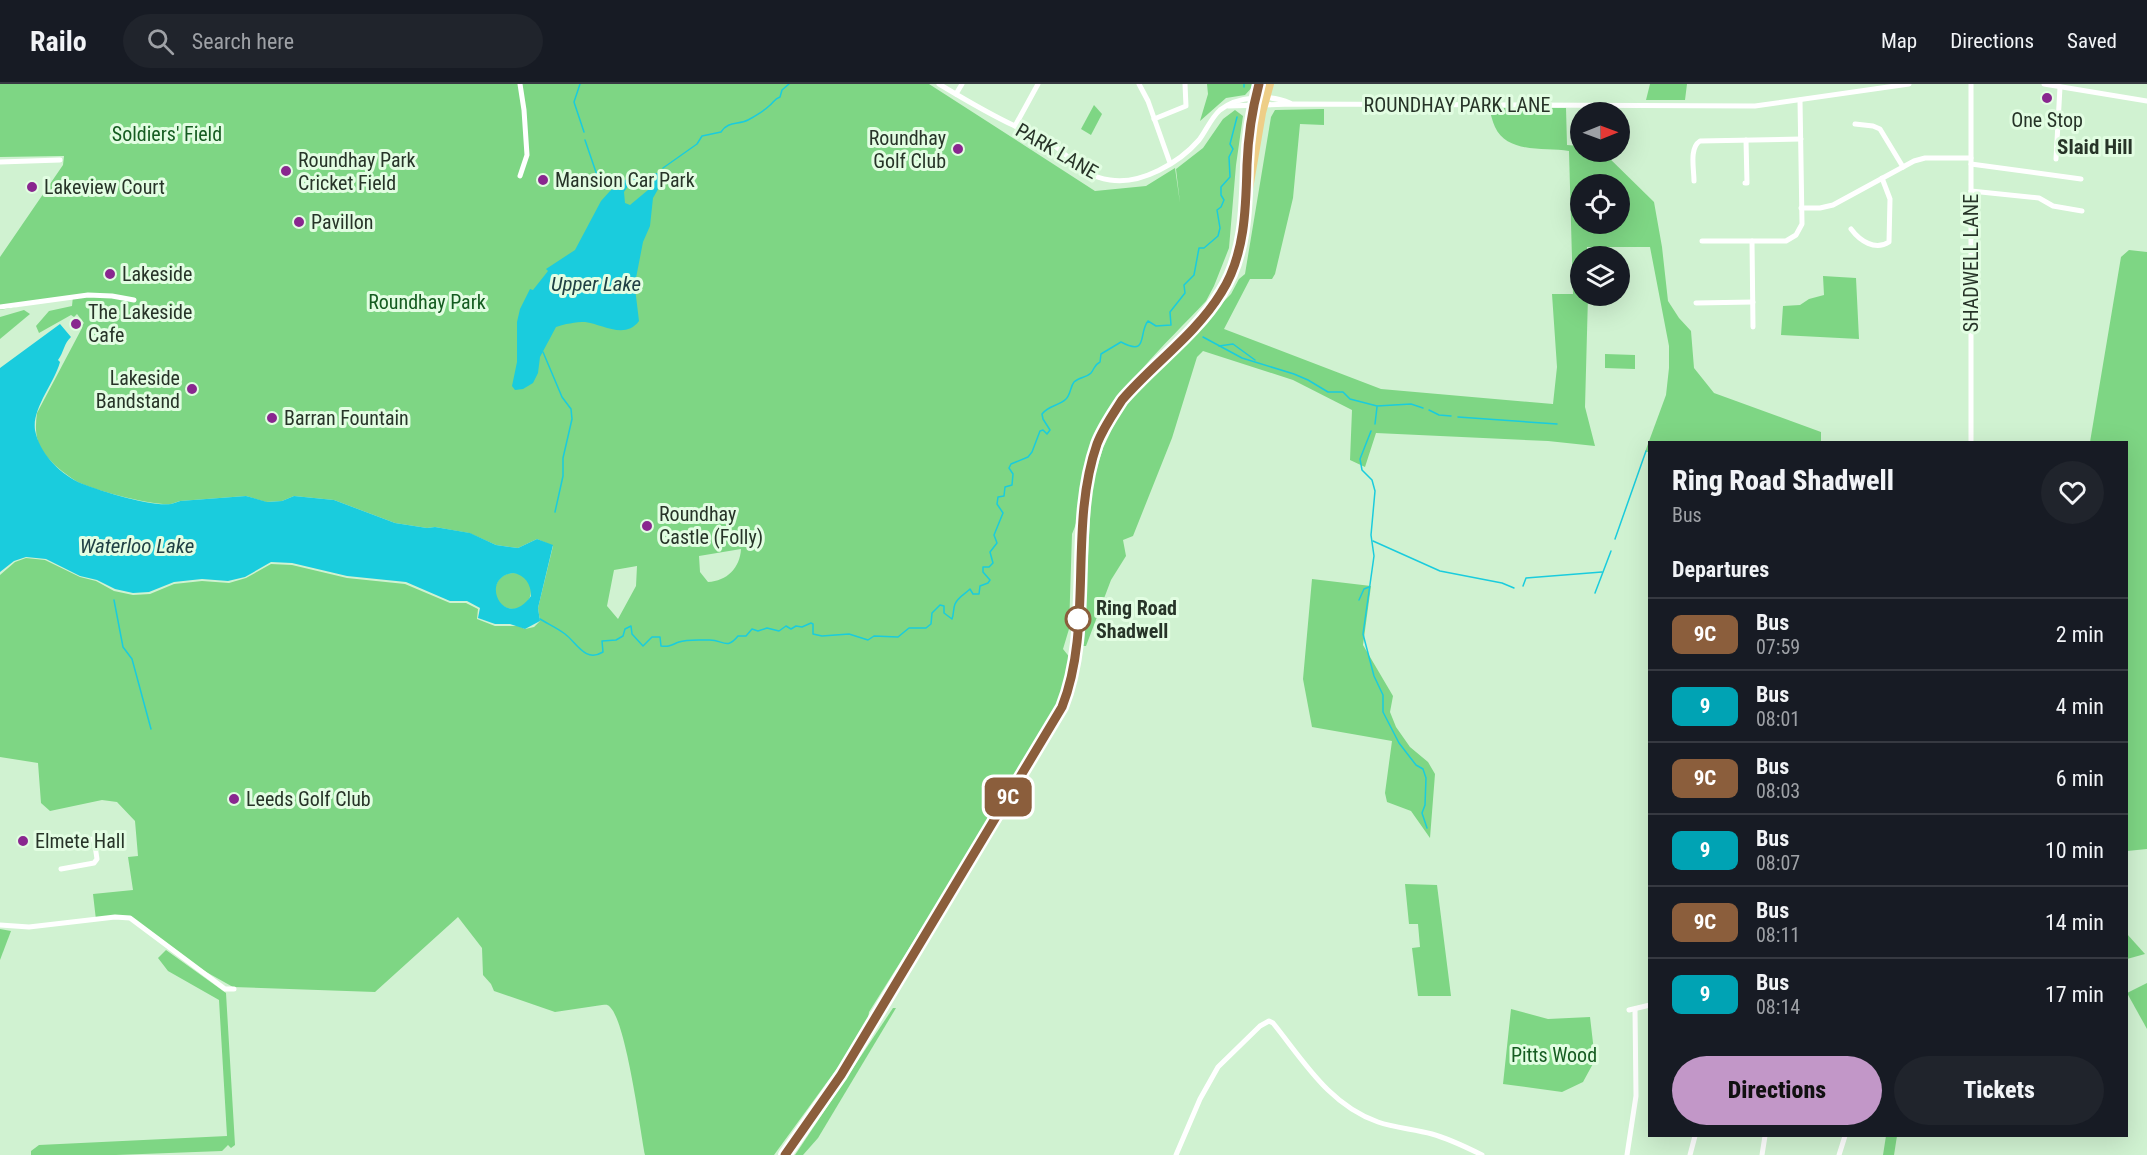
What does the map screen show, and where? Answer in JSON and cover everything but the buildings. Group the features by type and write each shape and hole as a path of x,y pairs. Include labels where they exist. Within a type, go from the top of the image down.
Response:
{"highway":[{"path":"785,1155 841,1075 1062,707 1074,666 1085,497 1098,442 1122,400 1201,319 1223,291 1231,274 1239,247 1248,188 1248,156 1260,102 1259,84"},
{"path":"1260,102 1270,84"}],"street":[{"path":"520,84 527,155 520,176"},
{"name":"PARK LANE","path":"939,84 1047,141 1084,172 1103,179 1124,181 1136,179 1170,163 1190,149 1206,131 1217,113 1228,105 1236,102 1260,102"},
{"path":"956,94 962,84"},
{"path":"1015,126 1038,84"},
{"path":"1139,84 1170,163"},
{"path":"1154,119 1186,106 1185,84"},
{"path":"1847,84 1849,93"},
{"name":"ROUNDHAY PARK LANE","path":"1260,102 1745,106 1908,84"},
{"name":"SHADWELL LANE","path":"1971,84 1971,441"},
{"path":"2044,84 2079,87 2147,101"},
{"path":"2056,159 2060,87"},
{"path":"1702,241 1786,241 1800,230 1802,208 1800,100"},
{"path":"1855,124 1880,129 1902,166"},
{"path":"1745,183 1747,183 1746,140"},
{"path":"1694,181 1693,149 1697,142 1801,140"},
{"path":"1802,208 1826,207 1902,166 1925,158 1971,161 2081,179"},
{"path":"0,162 60,160"},
{"path":"1851,229 1869,244 1884,245 1889,242 1890,199 1882,178"},
{"path":"1971,191 2039,198 2053,206 2082,211"},
{"path":"1752,241 1753,327"},
{"path":"0,307 73,296 96,295 134,300"},
{"path":"1696,302 1753,302"},
{"path":"61,869 94,863 97,859 94,839 68,842"},
{"path":"0,925 29,927 115,917 130,918 225,989 234,989"},
{"path":"1627,1155 1636,1096 1632,1009 1648,1005"},
{"path":"1176,1155 1200,1099 1218,1067 1265,1022 1273,1023 1304,1065 1322,1084 1339,1100 1358,1112 1378,1122 1445,1138 1482,1155"},
{"path":"1690,1155 1695,1137"},
{"path":"1762,1155 1765,1137"},
{"path":"1839,1155 1845,1137"}],"green space":[{"path":"0,84 929,84 1095,191 1146,186 1175,168 1180,203 1176,169 1203,148 1223,119 1235,110 1243,116 1229,248 1214,286 1206,301 1157,352 1126,389 1100,428 1091,449 1079,513 1072,534 1069,629 1063,649 1071,659 1067,682 1058,704 977,840 869,1012 868,1019 841,1063 774,1155 645,1155 627,1053 622,1033 610,1007 602,1005 555,1012 494,991 483,975 482,948 458,917 375,992 233,987 199,968 130,918 96,920 93,894 133,890 128,857 138,856 135,821 117,802 102,800 50,811 41,803 38,763 0,757 0,575 15,562 26,558 45,560 114,591 133,595 150,594 174,584 202,581 229,583 246,578 271,564 292,565 347,578 405,584 450,603 466,603 478,609 477,619 495,626 518,626 525,629 534,627 540,621 538,608 553,546 537,539 518,548 496,545 469,533 395,523 334,500 294,496 282,501 266,502 246,496 162,504 108,493 76,481 47,457 36,434 37,413 84,323 77,314 39,333 36,326 49,311 72,306 73,296 0,310 0,257 63,165 64,156 0,157","holes":["741,549 735,568 727,576 708,582 700,572 699,556","637,566 636,586 618,619 607,606 614,570"]},
{"path":"1207,84 1255,84 1245,95 1226,98 1200,121 1208,94"},
{"path":"1650,84 1687,84 1685,100 1646,100"},
{"path":"1094,105 1102,114 1091,135 1081,129"},
{"path":"1489,108 1566,108 1570,162 1613,162 1625,174 1570,174 1570,187 1569,151 1528,148 1508,142 1495,127"},
{"path":"1324,109 1324,125 1300,124 1293,198 1275,274 1272,279 1250,279 1224,329 1381,389 1553,404 1557,367 1552,294 1570,294 1570,306 1588,306 1585,407 1595,446 1548,441 1376,433 1365,467 1350,460 1352,410 1293,380 1203,351 1197,357 1172,438 1133,536 1123,540 1126,556 1111,580 1086,646 1083,646 1092,484 1103,448 1121,410 1148,378 1231,294 1239,279 1245,274 1271,117 1275,110"},
{"path":"1630,178 1654,202 1668,301 1691,331 1694,368 1714,393 1821,432 1821,441 1649,441 1666,395 1669,368 1669,346 1650,247 1572,246 1571,234 1630,234"},
{"path":"2129,250 2147,252 2147,849 2128,851 2128,441 2090,441 2121,257"},
{"path":"1823,276 1856,278 1859,339 1781,335 1783,306 1800,305 1809,299 1824,295"},
{"path":"24,310 30,314 0,339 0,317"},
{"path":"1605,354 1635,355 1635,369 1605,368"},
{"path":"513,573 525,579 531,591 525,603 513,609 501,603 495,591 501,579"},
{"path":"1312,579 1371,586 1363,645 1393,696 1390,712 1396,727 1410,747 1428,762 1435,774 1430,838 1411,811 1387,802 1385,793 1392,741 1312,727 1303,679"},
{"path":"1405,884 1437,885 1451,996 1418,996 1412,948 1420,947 1418,924 1409,924"},
{"path":"0,929 11,931 0,960"},
{"path":"2128,935 2145,954 2128,959"},
{"path":"166,950 226,993 235,1145 231,1148 228,1145 222,1151 31,1155 31,1151 39,1145 227,1136 219,1000 168,971 158,958"},
{"path":"2147,983 2147,1029 2128,995 2128,992"},
{"path":"893,1008 896,1008 818,1138 803,1155 795,1155"},
{"name":"Pitts Wood","path":"1511,1009 1548,1019 1590,1017 1595,1060 1583,1082 1562,1092 1503,1084"},
{"path":"1886,1137 1897,1137 1894,1155 1883,1155"}],"water":[{"name":"Upper Lake","path":"657,173 661,177 661,184 653,198 650,226 643,242 636,278 639,321 633,327 620,330 585,322 556,327 540,357 538,373 533,383 523,389 515,390 512,386 517,362 517,322 520,309 530,289 533,290 548,271 546,269 575,250 601,201 629,177","holes":["651,178 654,180 654,185 630,205 625,203 624,192 630,183"]},
{"name":"Waterloo Lake","path":"60,324 71,337 58,360 60,362 57,370 40,405 35,430 45,453 63,473 97,489 162,504 246,496 267,502 282,501 294,496 334,500 395,523 470,533 496,545 518,548 537,539 553,545 538,608 540,621 525,629 510,624 495,624 478,618 480,608 467,601 450,601 406,582 347,576 292,563 271,562 245,577 228,581 202,579 174,582 149,592 133,593 80,576 46,559 26,557 14,561 0,572 0,368","holes":["513,573 526,581 531,596 521,606 512,609 504,606 496,592 497,584 502,577"]}],"waterway":[{"path":"580,84 574,102 584,132"},
{"path":"663,168 697,144 702,136 721,132 727,126 744,122 767,108 780,97 782,90 789,84"},
{"path":"540,619 562,632 586,654 591,655 603,652 602,641 616,640 623,636 625,629 631,626 632,634 643,646 652,637 660,637 661,646 670,646 682,641 694,640 713,640 727,644 738,636 746,636 752,629 758,631 767,628 779,631 786,626 791,629 811,623 813,634 822,636 849,634 868,640 874,636 898,637 909,628 926,628 931,624 932,613 940,605 944,606 944,613 952,619 955,604 960,597 970,589 973,594 979,594 980,586 990,580 983,572 983,567 989,567 993,563 990,552 997,543 994,535 1003,513 997,504 998,497 1004,496 1005,487 1012,485 1013,474 1009,468 1011,464 1028,457 1040,431 1043,430 1047,434 1050,430 1042,414 1066,399 1074,382 1089,375 1100,362 1101,354 1121,342 1130,346 1139,345 1148,321 1156,326 1171,325 1170,312 1185,293 1184,285 1194,275 1199,248 1204,248 1218,236 1220,228 1217,210 1224,200 1221,187 1230,177 1229,157 1233,149 1230,144 1237,117"},
{"path":"585,140 599,181"},
{"path":"1203,337 1242,358 1294,374 1328,392 1343,392 1350,399 1377,406 1411,404 1423,408"},
{"path":"1219,346 1233,344 1255,360"},
{"path":"543,352 562,397 571,409 572,419 563,458 563,476 555,512"},
{"path":"1375,424 1377,407"},
{"path":"1429,410 1439,415 1451,416"},
{"path":"1458,417 1557,424"},
{"path":"1371,431 1360,459 1362,470 1372,480 1375,491 1371,535 1374,556 1363,634 1374,676 1383,695 1383,712 1399,743 1416,765 1423,769 1426,778 1425,805 1422,813 1427,828"},
{"path":"1615,539 1646,451"},
{"path":"1373,541 1440,571 1502,583 1514,588"},
{"path":"1595,593 1611,551"},
{"path":"1523,586 1526,578 1602,572"},
{"path":"1359,600 1364,589 1369,587"},
{"path":"114,600 123,647 132,659 151,729"}],"bus line":[{"name":"9C","path":"785,1155 841,1075 1062,707 1074,666 1085,497 1098,442 1122,400 1214,304 1231,274 1242,231 1248,188 1247,164 1252,114 1259,84"}],"place":[{"name":"One Stop","path":"2047,98"},
{"name":"Roundhay Golf Club","path":"958,149"},
{"name":"Roundhay Park Cricket Field","path":"286,171"},
{"name":"Mansion Car Park","path":"543,180"},
{"name":"Lakeview Court","path":"32,187"},
{"name":"Pavillon","path":"299,222"},
{"name":"Lakeside","path":"110,274"},
{"name":"The Lakeside Cafe","path":"76,324"},
{"name":"Lakeside Bandstand","path":"192,389"},
{"name":"Barran Fountain","path":"272,418"},
{"name":"Roundhay Castle (Folly)","path":"647,526"},
{"name":"Ring Road Shadwell","path":"1078,619"},
{"name":"Leeds Golf Club","path":"234,799"},
{"name":"Elmete Hall","path":"23,841"}],"district":[{"name":"Slaid Hill","path":"2095,147"}],"park label":[{"name":"Soldiers' Field","path":"167,134"},
{"name":"Roundhay Park","path":"427,302"}]}
